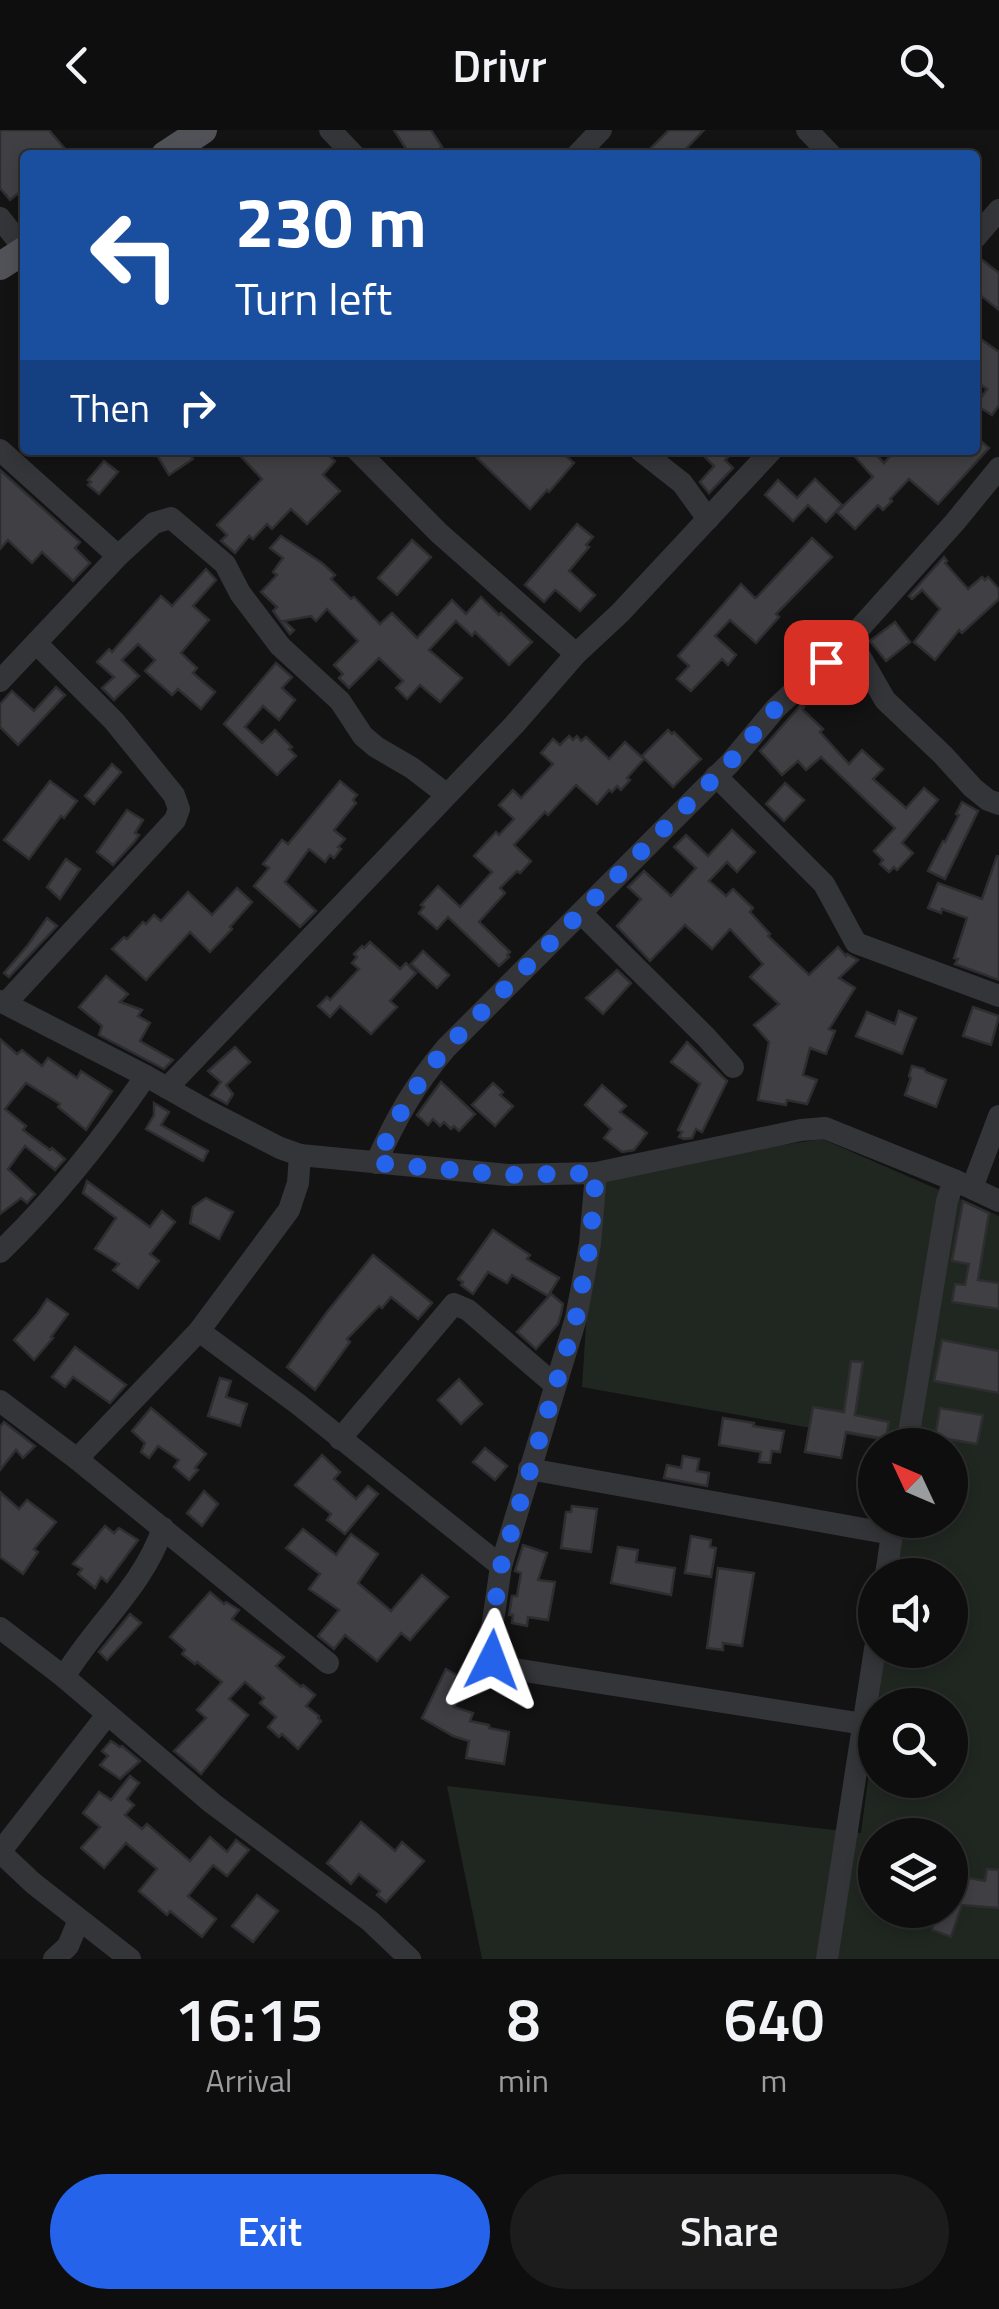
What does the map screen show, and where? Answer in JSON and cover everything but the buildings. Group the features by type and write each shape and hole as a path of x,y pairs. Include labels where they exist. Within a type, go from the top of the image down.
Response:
{"main road":[{"path":"171,144 203,130"}],"street":[{"path":"330,130 349,150"},
{"path":"582,150 601,130"},
{"path":"806,130 825,150"},
{"path":"980,232 999,210"},
{"path":"1,222 20,244"},
{"path":"0,450 118,556"},
{"path":"362,455 439,533 576,654"},
{"path":"646,455 682,483 708,519"},
{"path":"0,1252 110,1127 514,725 576,654 620,613 767,455"},
{"path":"376,1163 398,1114 446,1048 730,762 776,708 850,638 956,522 999,468"},
{"path":"0,681 118,556 154,523 172,518 225,564 240,592 280,646 340,701 363,736 446,794"},
{"path":"850,638 885,700 972,788 999,804"},
{"path":"36,643 114,721 174,795 179,809 175,820 3,1002 208,1111 300,1155 508,1175 596,1173 825,1128 999,1201"},
{"path":"716,776 824,884 856,943 999,996"},
{"path":"581,913 733,1068"},
{"path":"910,1428 944,1218 999,1116"},
{"path":"77,1459 198,1331 290,1210 298,1183 300,1155"},
{"path":"596,1173 590,1244 576,1318 501,1566 488,1649 492,1660 500,1666 858,1723"},
{"path":"340,1439 454,1304 468,1310 555,1385"},
{"path":"198,1331 298,1404 501,1566"},
{"path":"0,1401 328,1663"},
{"path":"529,1469 858,1521"},
{"path":"64,1676 132,1588 156,1550 163,1528"},
{"path":"0,1628 64,1676 212,1803 370,1921 410,1959"},
{"path":"107,1715 0,1852 130,1959"},
{"path":"827,1959 858,1762"},
{"path":"54,1959 68,1946 79,1920"}],"shaded area":[{"path":"822,1139 999,1216 999,1959 482,1959 447,1786 858,1833 858,1928 968,1928 968,1818 863,1818 866,1798 968,1798 968,1688 880,1688 883,1668 968,1668 968,1558 896,1558 899,1538 968,1538 968,1428 858,1428 858,1436 582,1387 596,1173"}],"route":[{"path":"492,1660 488,1649 501,1566 576,1318 590,1244 596,1173 508,1175 376,1163 398,1114 446,1048 730,762 776,708 826,662"}]}
